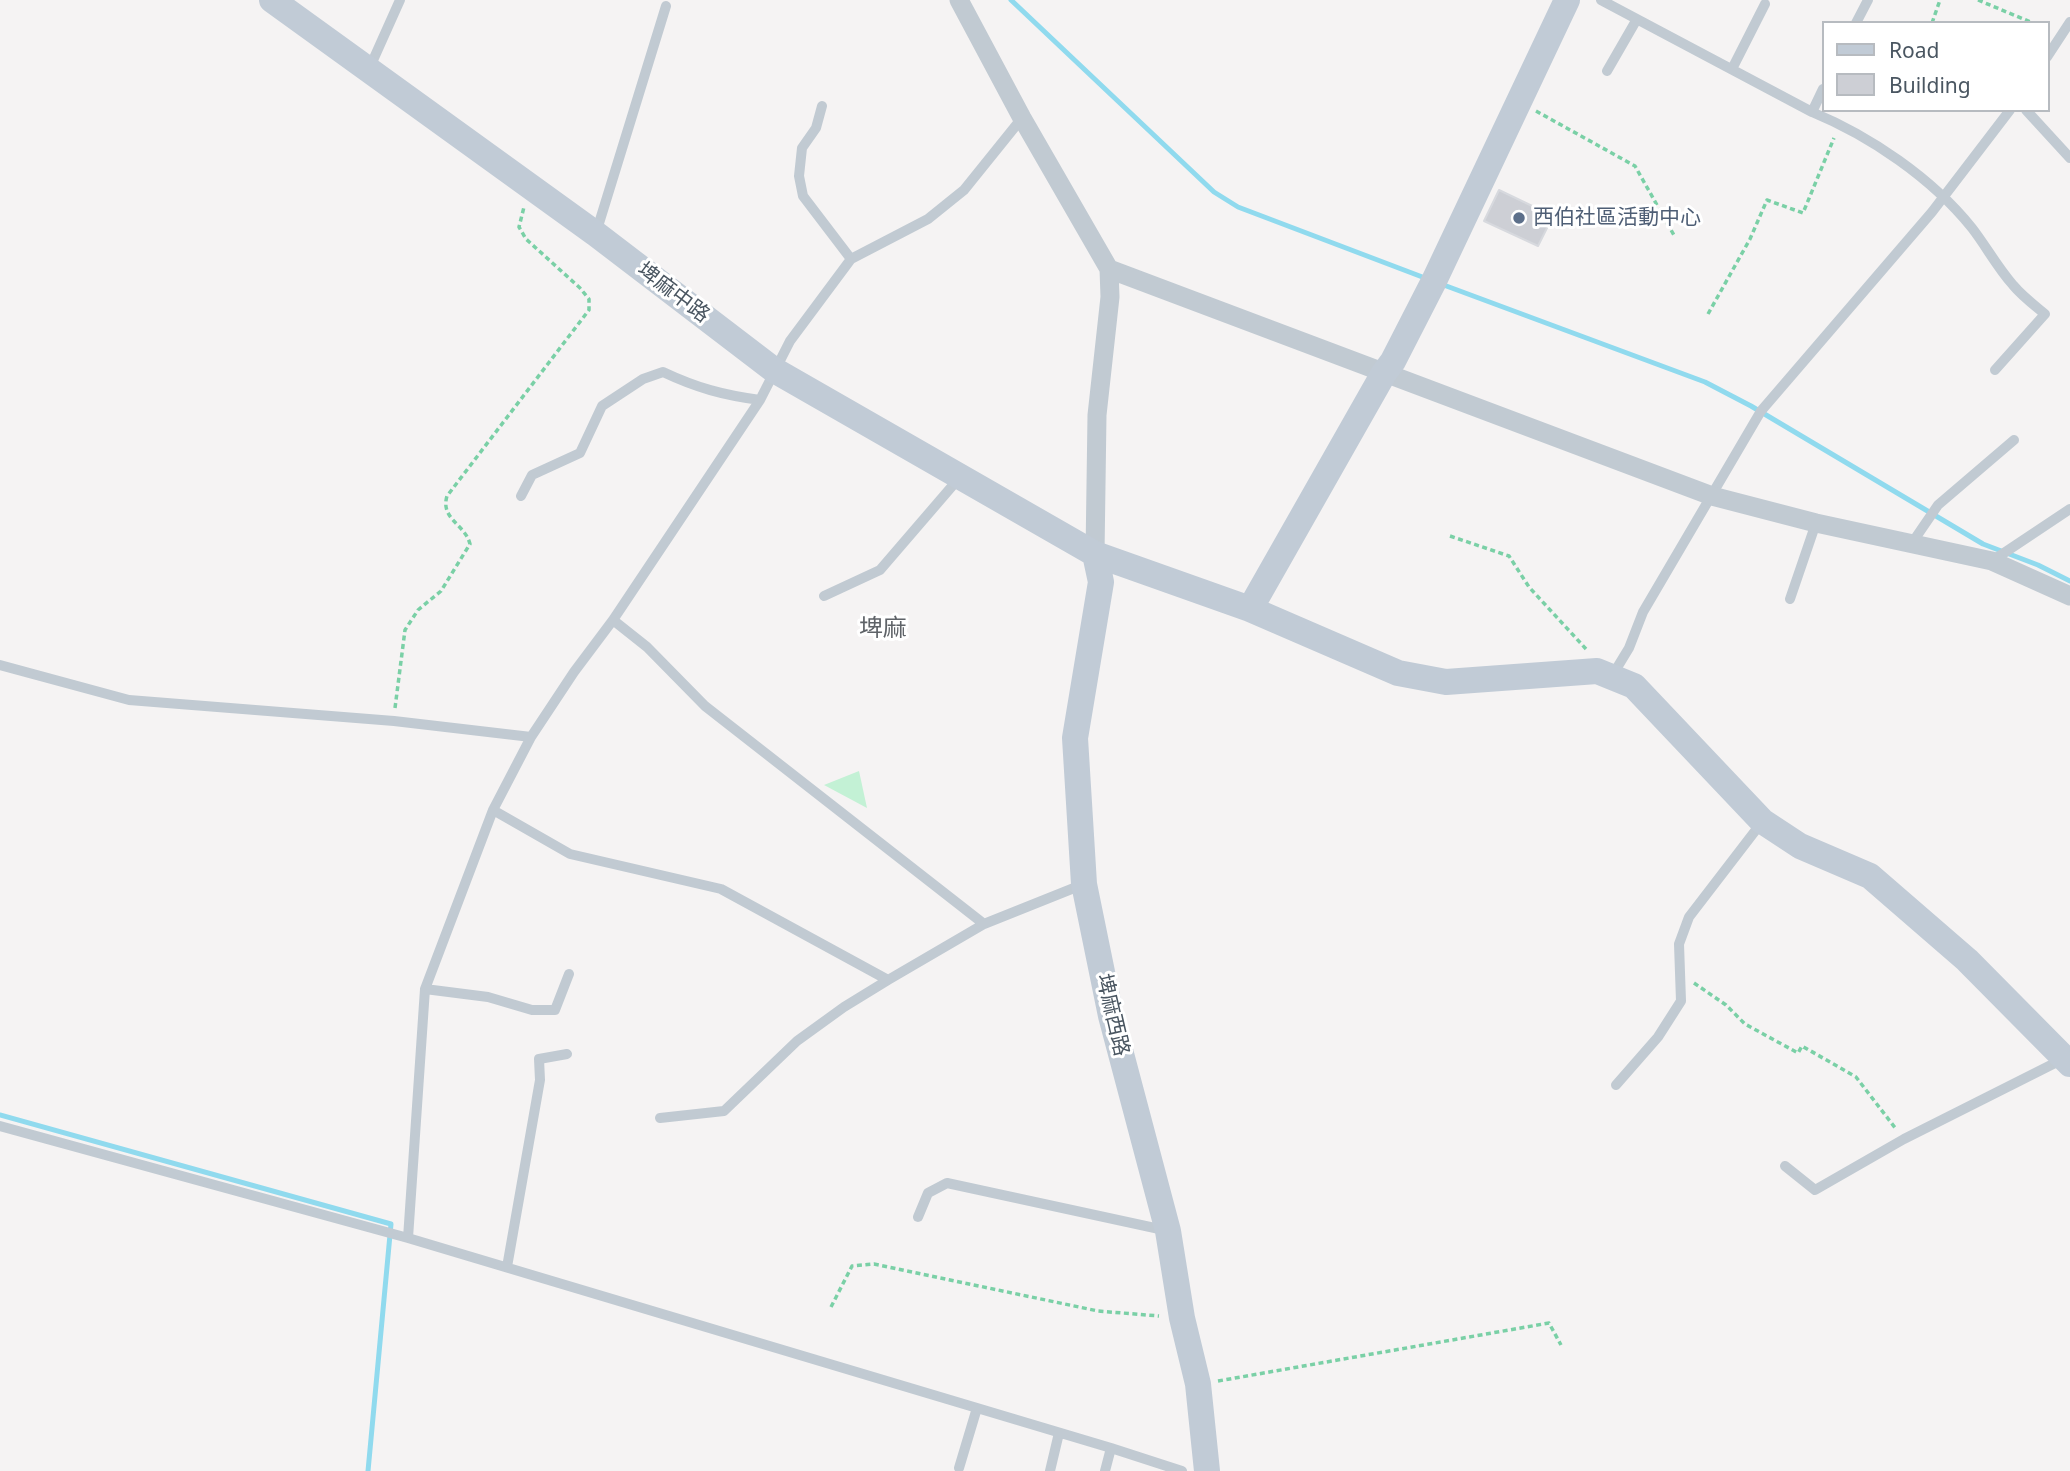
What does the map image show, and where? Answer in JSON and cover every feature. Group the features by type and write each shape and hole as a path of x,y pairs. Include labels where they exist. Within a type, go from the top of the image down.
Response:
{"street":[{"name":"埤麻中路","path":"272,0 596,234 774,370 1095,554 1250,609 1398,673 1446,682 1605,674"},
{"path":"959,0 1022,118 1109,269 1110,297 1097,415 1095,554"},
{"path":"1250,609 1393,361 1434,281 1567,0"},
{"path":"1109,269 1712,496 1815,523 1992,561 2070,596"},
{"name":"埤麻西路","path":"1095,554 1101,582 1075,738 1084,884 1111,1016 1168,1231 1182,1318 1198,1384 1207,1471"},
{"path":"1605,674 1634,685 1762,821 1800,846 1870,876 1967,960 2067,1061"}],"lane":[{"path":"368,71 400,0"},
{"path":"1601,0 1812,112 1840,123 1890,153 1944,198 1972,228 2014,287 2045,314 1995,370"},
{"path":"1857,21 1868,0"},
{"path":"1732,69 1765,4"},
{"path":"596,234 666,6"},
{"path":"1607,71 1637,19"},
{"path":"2049,54 2070,22"},
{"path":"1812,112 1822,91"},
{"path":"822,106 816,128 802,148 799,176 803,196 851,259"},
{"path":"1605,674 1629,648 1643,612 1761,411 1944,198 2008,112"},
{"path":"2028,112 2070,159"},
{"path":"403,1237 425,989 493,810 531,737 760,400 790,341 851,259 928,219 964,190 1022,118"},
{"path":"521,496 532,475 580,453 602,406 643,379 663,372 696,387 760,400"},
{"path":"1912,544 1938,505 2014,440"},
{"path":"824,596 880,570 961,477"},
{"path":"1992,561 2070,509"},
{"path":"1790,599 1815,523"},
{"path":"613,620 647,647 705,706 984,924"},
{"path":"0,665 129,700 394,721 531,737"},
{"path":"493,810 570,854 721,889 888,980"},
{"path":"1616,1085 1658,1037 1681,1001 1679,944 1689,917 1762,821"},
{"path":"660,1118 724,1111 797,1041 844,1007 984,924 1084,884"},
{"path":"425,989 488,997 532,1010 555,1010 569,974"},
{"path":"507,1267 540,1080 539,1059 567,1054"},
{"path":"1785,1166 1815,1191 1904,1139 2067,1061"},
{"path":"0,1126 381,1230 1182,1471"},
{"path":"918,1217 928,1193 947,1183 1168,1231"},
{"path":"959,1468 977,1408"},
{"path":"1050,1471 1059,1433"},
{"path":"1105,1471 1111,1448"}],"path":[{"path":"1933,21 1940,0"},
{"path":"1978,0 2028,21"},
{"path":"1519,102 1635,166 1675,237"},
{"path":"1708,314 1750,239 1767,200 1803,213 1840,123"},
{"path":"394,721 405,630 418,610 441,591 470,544 468,536 447,514 444,506 447,496 589,310 589,299 580,288 526,239 519,227 532,188"},
{"path":"1450,536 1508,556 1529,587 1584,645 1605,674"},
{"path":"1681,974 1726,1005 1745,1024 1798,1053 1802,1046 1856,1077 1904,1139"},
{"path":"831,1307 852,1266 874,1264 1098,1311 1182,1318"},
{"path":"1198,1384 1549,1323 1561,1345"}],"green space":[{"path":"859,771 867,808 824,785"}],"building":[{"name":"西伯社區活動中心","path":"1499,190 1553,216 1538,246 1484,221"}],"waterway":[{"path":"1011,0 1214,192 1238,207 1425,278"},
{"path":"1441,284 1705,382 1751,406 1983,544 2038,565 2070,581"},
{"path":"0,1115 391,1224 368,1471"}],"place":[{"name":"西伯社區活動中心","path":"1519,218"}],"district":[{"name":"埤麻","path":"883,629"}]}
